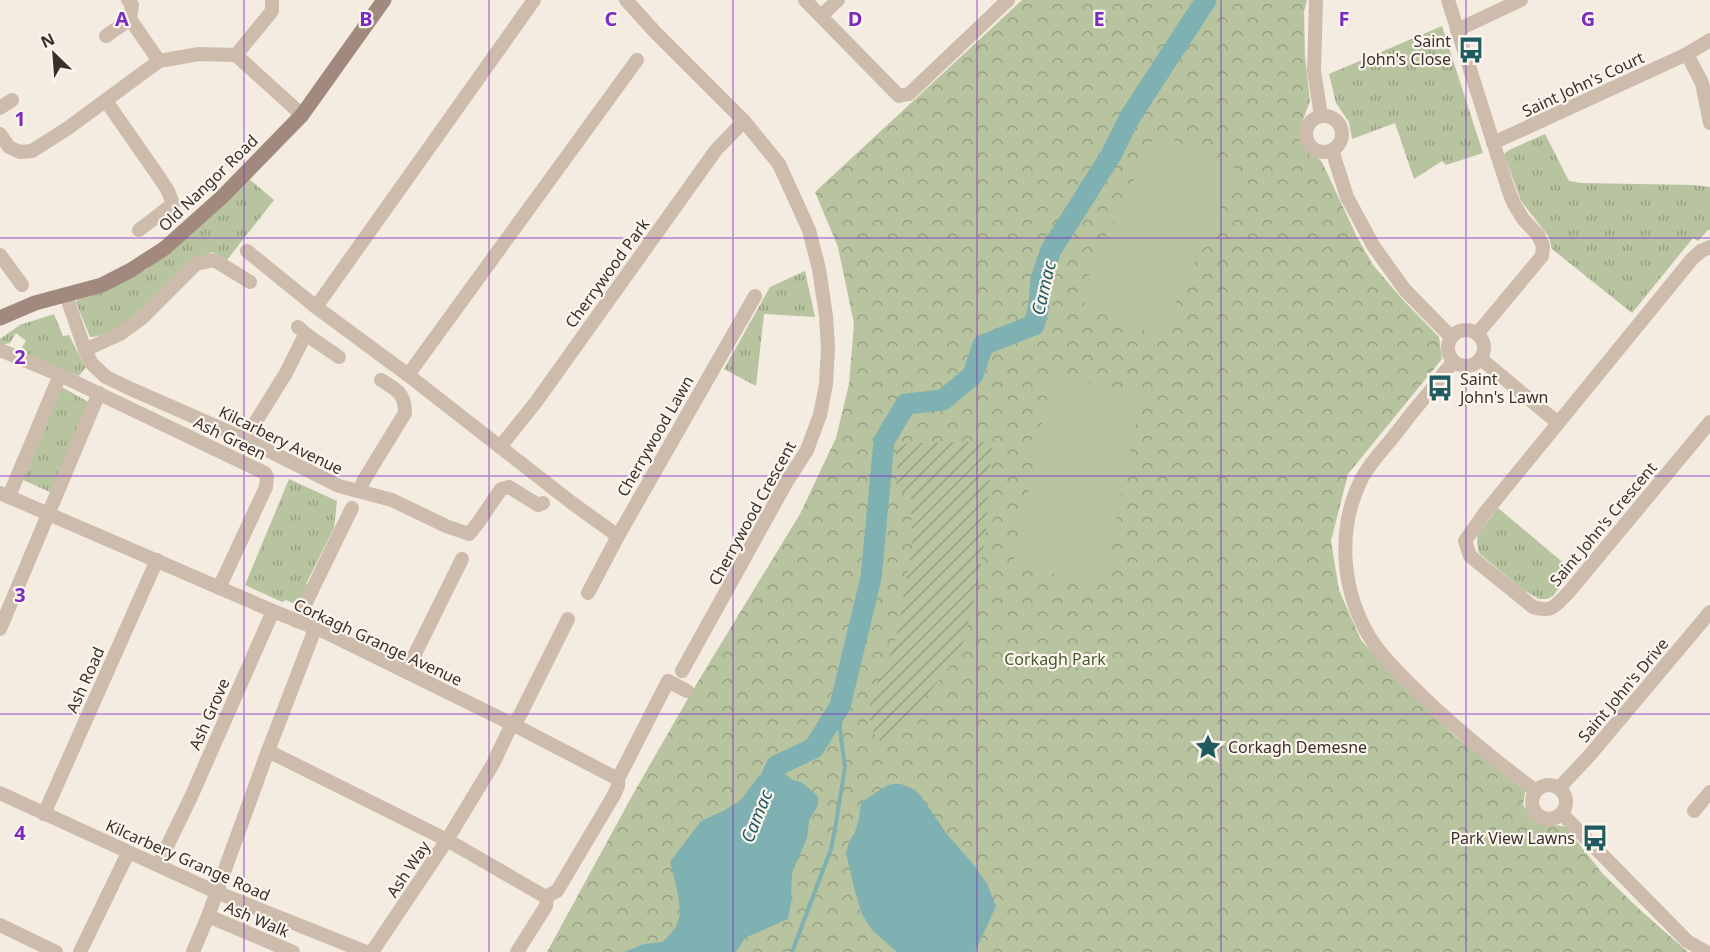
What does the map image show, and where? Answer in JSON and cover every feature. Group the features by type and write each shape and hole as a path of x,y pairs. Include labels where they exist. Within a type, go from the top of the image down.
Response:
{"street":[{"path":"128,0 132,5 130,20 159,61"},
{"path":"236,55 272,11 272,0"},
{"name":"Old Nangor Road","path":"0,318 34,303 102,285 165,248 222,197 302,115 384,0"},
{"path":"316,307 534,0"},
{"name":"Cherrywood Crescent","path":"626,0 744,120 779,164 808,230 819,269 826,316 828,348 826,384 820,416 807,450 786,483 682,671"},
{"path":"805,0 899,96 909,94 1008,0"},
{"path":"821,16 838,0"},
{"path":"1316,0 1314,70 1321,116"},
{"path":"1448,0 1514,204 1544,246 1542,256 1478,334"},
{"path":"1457,30 1521,0"},
{"path":"106,36 130,20"},
{"name":"Saint John's Court","path":"1493,143 1687,54 1710,40"},
{"path":"0,134 9,147 20,152 32,151 68,128 159,61 198,54 236,55 302,115"},
{"path":"1687,54 1702,83 1710,123"},
{"path":"408,375 638,60"},
{"path":"106,101 159,177 173,204 139,230"},
{"path":"1321,116 1332,118 1342,131 1340,142 1332,150 1324,152 1318,151 1306,138 1311,121 1321,116"},
{"name":"Cherrywood Park","path":"500,447 536,402 716,150 744,120"},
{"path":"1332,150 1347,197 1374,247 1405,290 1451,338"},
{"name":"Saint John's Crescent","path":"1710,247 1692,259 1484,514 1465,541 1470,556 1533,607 1551,609 1568,593 1710,422"},
{"path":"247,251 573,505 618,536"},
{"path":"0,255 22,285"},
{"path":"85,350 120,334 142,318 196,264 214,260 250,282"},
{"name":"Kilcarbery Avenue","path":"66,295 85,350 92,364 106,376 245,439 339,486 392,500 446,526 469,534 501,489 509,487 538,505 543,503"},
{"name":"Cherrywood Lawn","path":"588,593 755,296"},
{"path":"1460,330 1478,334 1484,343 1481,359 1471,366 1454,362 1447,348 1451,338 1460,330"},
{"path":"245,439 286,373 302,341 303,331 339,357"},
{"name":"Ash Green","path":"0,350 99,393 261,471 267,477 266,487 219,588"},
{"path":"1481,359 1558,423"},
{"path":"1454,362 1362,478 1355,495 1347,531 1344,551 1347,572 1351,591 1365,629 1379,651 1461,733 1536,791"},
{"path":"4,494 60,375"},
{"path":"359,491 405,413 405,401 397,390 381,380"},
{"path":"0,629 99,393"},
{"name":"Corkagh Grange Avenue","path":"4,494 325,632 618,779"},
{"path":"297,621 352,508"},
{"path":"406,672 462,559"},
{"name":"Ash Road","path":"44,814 157,560"},
{"name":"Ash Grove","path":"158,865 273,611"},
{"name":"Saint John's Drive","path":"1559,788 1589,756 1710,612"},
{"path":"268,751 447,840 493,764 509,730 520,715 568,619"},
{"path":"193,952 315,629"},
{"path":"517,952 546,906 547,896 557,891 614,795 618,779 668,681 687,691"},
{"path":"1544,785 1559,788 1566,798 1562,814 1551,820 1540,817 1532,808 1536,791 1544,785"},
{"path":"1694,811 1710,792"},
{"name":"Kilcarbery Grange Road","path":"0,793 216,892 366,952"},
{"path":"1562,814 1687,940 1706,952"},
{"name":"Ash Way","path":"372,952 447,840 547,896"},
{"path":"80,952 128,853"},
{"name":"Ash Walk","path":"208,916 293,952"},
{"path":"0,925 56,952"}],"green space":[{"name":"Corkagh Park","path":"1022,0 1307,0 1304,12 1305,56 1310,101 1300,128 1312,152 1322,162 1357,237 1373,265 1439,337 1442,359 1348,474 1331,541 1339,590 1361,640 1404,687 1457,738 1526,787 1523,805 1536,821 1566,827 1602,873 1688,952 547,952 694,688 800,514 836,438 849,384 854,324 838,247 815,192"},
{"path":"1442,26 1483,153 1446,165 1442,161 1414,179 1395,123 1352,139 1349,122 1336,103 1329,74"},
{"path":"1156,132 1238,170 1160,337 1078,299"},
{"path":"1545,134 1569,181 1710,187 1710,230 1698,241 1693,238 1632,313 1552,249 1549,237 1521,201 1504,154"},
{"path":"248,178 274,200 227,260 213,252 195,260 131,318 103,335 90,337 76,302 78,299 146,270"},
{"path":"805,271 815,317 764,314 756,386 724,369 770,287"},
{"path":"54,314 63,336 69,335 86,367 79,376 27,356 22,347 26,341 16,333 10,343 0,345 0,339 20,325"},
{"path":"1052,375 1142,394 1103,584 1013,566"},
{"path":"60,386 90,403 52,493 21,479"},
{"path":"992,441 986,533 975,598 960,654 884,746 870,728 870,700 895,643 912,548 911,493 896,491 898,444"},
{"path":"289,479 337,501 334,528 306,584 310,586 301,607 286,600 282,602 245,585"},
{"path":"1498,508 1573,571 1553,596 1539,599 1523,590 1479,553 1478,534"}],"water":[{"path":"776,766 792,780 801,782 818,797 818,805 809,821 807,838 792,873 788,919 745,938 736,952 624,952 644,944 663,942 672,931 679,918 679,906 670,862 701,821 740,801 758,777"},
{"path":"892,784 901,784 915,790 921,796 946,833 987,884 996,906 975,952 897,952 872,930 862,914 846,853 859,819 861,802"}],"waterway":[{"name":"Camac","path":"765,793 776,766 814,748 840,706 871,578 884,441 906,404 943,400 973,375 983,345 1034,325 1039,305 1041,279 1051,250 1111,155 1130,117 1206,0"},
{"name":"Camac","path":"792,952 831,849 835,829 845,767 840,730 840,706"}],"place":[{"name":"Saint John's Close","path":"1471,50"},
{"name":"Saint John's Lawn","path":"1440,388"},
{"name":"Corkagh Demesne","path":"1208,747"},
{"name":"Park View Lawns","path":"1595,838"}]}
